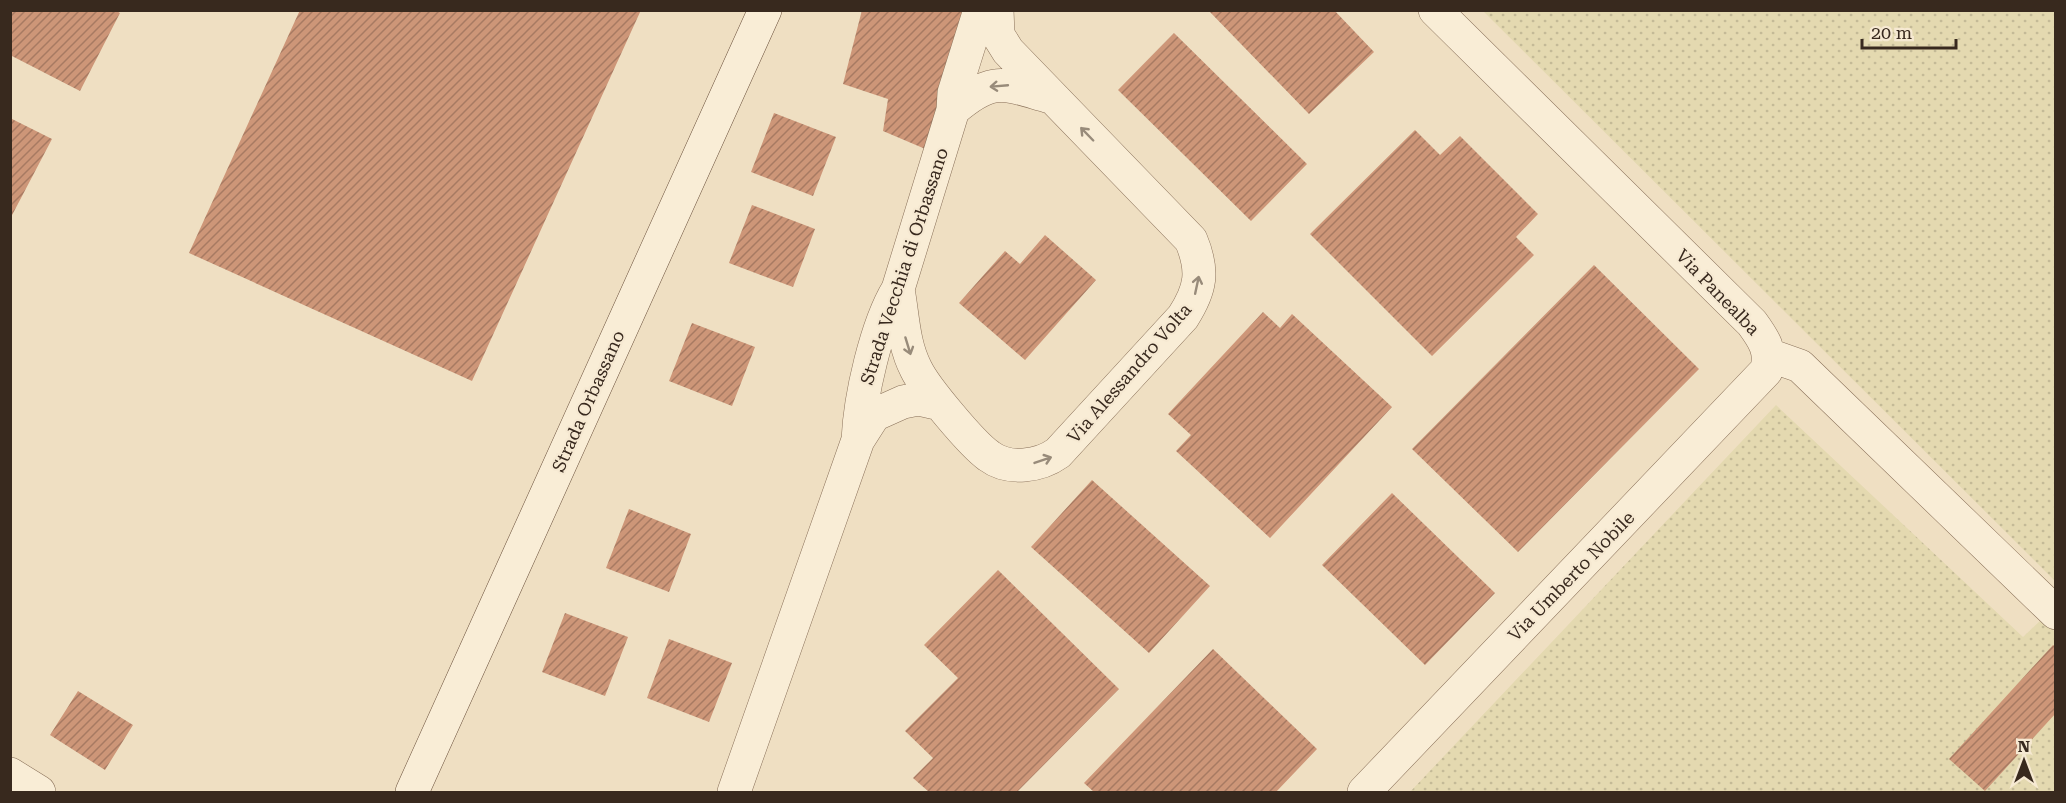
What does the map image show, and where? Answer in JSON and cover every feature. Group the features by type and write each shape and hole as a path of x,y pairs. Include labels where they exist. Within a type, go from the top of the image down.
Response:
{"street":[{"name":"Strada Orbassano","path":"412,792 765,10"},
{"name":"Strada Vecchia di Orbassano","path":"734,792 858,440 859,411 887,307 898,289 953,110 954,93 980,10"},
{"name":"Via Alessandro Volta","path":"898,289 907,346 916,370 940,404 990,457 1007,464 1028,465 1049,459 1058,453 1183,317 1194,300 1199,278 1199,259 1191,240 1050,97 1038,80 1008,51 998,35 997,10"},
{"name":"Via Panealba","path":"1435,10 1752,323 1763,337 1769,355 1800,366 2055,613"},
{"name":"Via Alessandro Volta","path":"953,110 973,93 1000,84 1018,86 1050,97"},
{"name":"Via Umberto Nobile","path":"1364,792 1766,372 1769,355"},
{"path":"858,440 874,415 903,402 918,399 940,404"},
{"path":"10,774 39,792"}],"shaded area":[{"path":"1483,11 2055,11 2055,581"},
{"path":"1776,405 2023,637 2042,619 2055,632 2055,792 1410,792"}],"building":[{"path":"10,10 115,10 120,13 80,91 10,55"},
{"path":"300,10 641,10 472,381 189,253"},
{"path":"862,10 963,10 930,151 883,131 888,99 843,84"},
{"path":"1208,10 1334,10 1374,52 1309,114"},
{"path":"1174,33 1307,164 1251,221 1118,90"},
{"path":"774,113 836,137 813,196 751,172"},
{"path":"10,118 52,139 10,219"},
{"path":"1415,130 1440,155 1460,136 1538,214 1516,237 1534,255 1432,356 1310,234"},
{"path":"752,205 815,229 793,287 729,263"},
{"path":"1045,235 1096,280 1025,360 959,303 1005,251 1020,264"},
{"path":"1594,265 1699,369 1518,552 1412,449"},
{"path":"1263,312 1280,328 1292,314 1392,407 1270,538 1176,451 1191,435 1168,414"},
{"path":"692,323 755,347 732,406 669,381"},
{"path":"1092,480 1210,586 1149,653 1031,547"},
{"path":"1392,493 1495,593 1425,665 1322,565"},
{"path":"629,509 691,534 669,592 606,568"},
{"path":"998,570 1119,689 1017,792 929,792 913,778 933,758 905,731 958,678 924,645"},
{"path":"565,613 628,637 605,696 542,672"},
{"path":"669,639 732,663 709,722 647,698"},
{"path":"2053,645 2056,647 2056,713 1985,791 1949,759"},
{"path":"1213,649 1317,749 1276,792 1094,792 1084,783"},
{"path":"78,691 133,725 105,770 50,735"}]}
